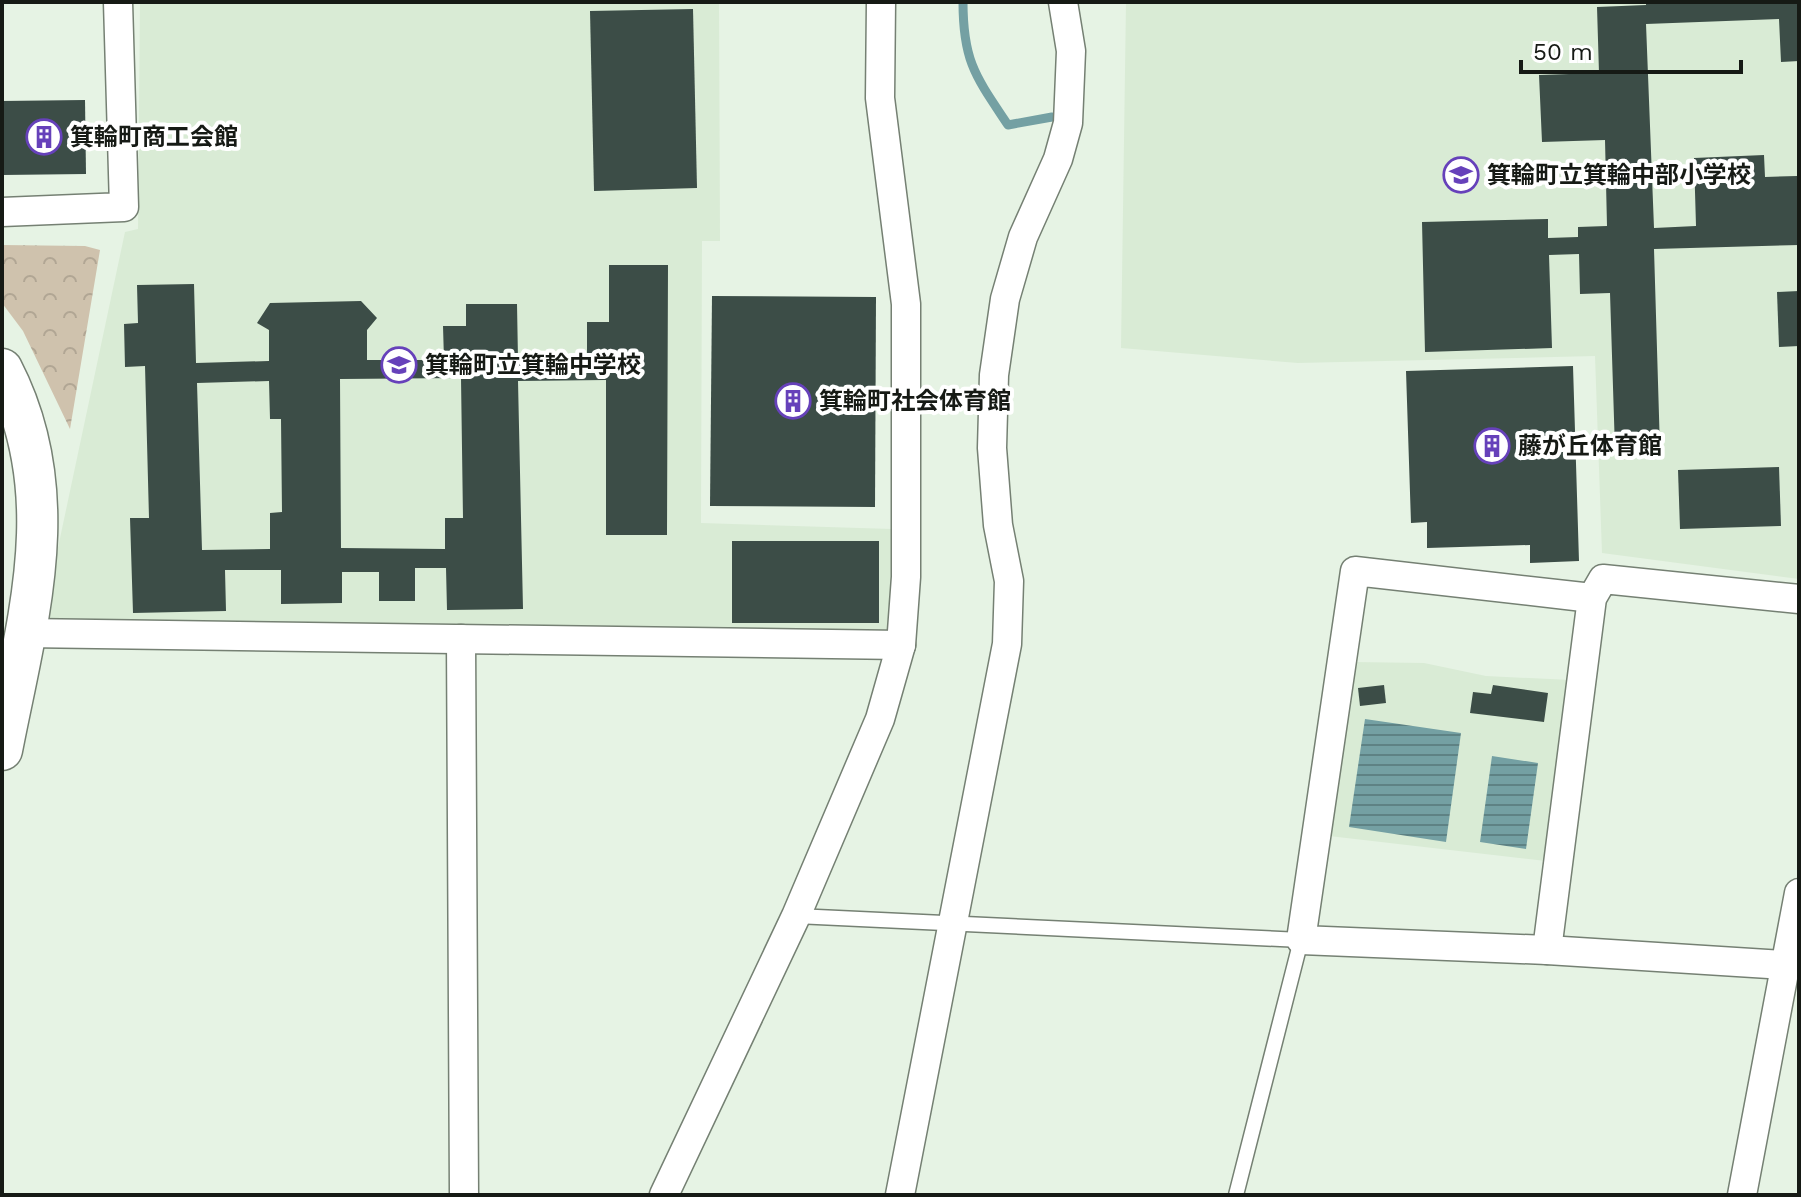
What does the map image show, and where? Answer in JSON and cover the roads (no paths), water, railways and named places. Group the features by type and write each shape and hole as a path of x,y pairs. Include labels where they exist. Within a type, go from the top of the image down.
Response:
{"street":[{"path":"2,212 124,207 118,2"},
{"path":"664,1195 796,916 880,719 901,645 906,577 906,304 880,98 881,2"},
{"path":"900,1195 1007,644 1009,581 998,525 992,448 994,375 1005,299 1023,237 1058,159 1068,123 1071,51 1063,2"},
{"path":"2,369 29,437 37,478 40,521 37,564 16,647 2,750"},
{"path":"1592,598 1355,571 1301,940 1547,950 1785,965"},
{"path":"1547,950 1592,598 1603,579 1799,599"},
{"path":"16,647 461,639 901,645"},
{"path":"461,639 464,1195"},
{"path":"1746,1194 1799,893"}],"lane":[{"path":"796,916 1301,940 1236,1195"}],"water":[{"path":"1365,719 1461,733 1446,842 1349,827"},
{"path":"1492,756 1538,763 1526,849 1480,842"}],"waterway":[{"path":"963,2 969,55 987,94 1008,125 1052,117"}],"place":[{"name":"箕輪町商工会館","path":"44,137"},
{"name":"箕輪町立箕輪中部小学校","path":"1461,175"},
{"name":"箕輪町立箕輪中学校","path":"399,365"},
{"name":"箕輪町社会体育館","path":"793,401"},
{"name":"藤が丘体育館","path":"1492,446"}]}
